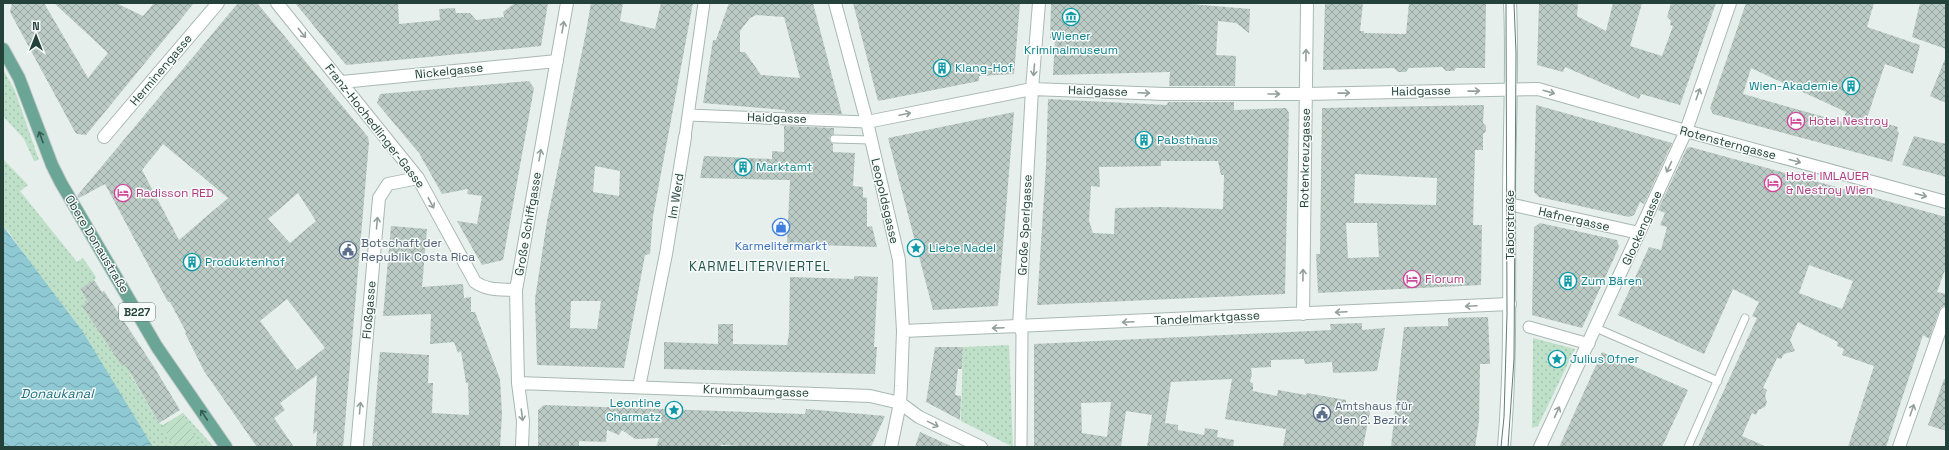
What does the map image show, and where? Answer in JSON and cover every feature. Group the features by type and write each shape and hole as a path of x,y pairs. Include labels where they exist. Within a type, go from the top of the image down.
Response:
{"main road":[{"name":"Obere Donaustraße","path":"3,49 19,78 52,165 61,184 157,347 226,447"}],"street":[{"name":"Herminengasse","path":"104,137 218,3"},
{"name":"Franz-Hochedlinger-Gasse","path":"277,3 418,178 475,282 481,287 486,288 516,290"},
{"name":"Große Schiffgasse","path":"522,447 523,421 518,383 516,290 567,3"},
{"name":"Im Werd","path":"639,387 666,254 685,137 704,3"},
{"name":"Leopoldsgasse","path":"835,3 867,122 899,260 903,331 900,403 891,447"},
{"name":"Große Sperlgasse","path":"1021,447 1022,333 1020,327 1032,89 1039,3"},
{"name":"Rotenkreuzgasse","path":"1303,314 1307,3"},
{"name":"Taborstraße","path":"1504,447 1510,354 1509,204 1510,90 1512,57 1510,3"},
{"name":"Glockengasse","path":"1540,447 1589,344 1686,131 1730,3"},
{"name":"Nickelgasse","path":"342,82 557,60"},
{"name":"Haidgasse","path":"688,115 867,122 1032,89 1166,94 1305,94 1510,90"},
{"name":"Rotensterngasse","path":"1510,90 1538,89 1946,202"},
{"name":"Floßgasse","path":"357,447 379,198 388,184 418,178"},
{"name":"Hafnergasse","path":"1509,204 1639,233"},
{"name":"Tandelmarktgasse","path":"903,331 1020,327 1510,304"},
{"path":"1899,447 1946,313"},
{"path":"1529,327 1589,344"},
{"name":"Krummbaumgasse","path":"518,383 870,396 900,403 919,417 981,447"}],"lane":[{"path":"834,139 871,140"},
{"path":"1688,447 1745,318"},
{"path":"1596,328 1718,381"}],"green space":[{"path":"3,69 15,91 39,160 34,161 24,139 3,116"},
{"path":"3,159 28,185 20,191 77,262 83,258 96,277 80,289 88,302 82,306 122,365 130,360 130,374 159,423 163,425 183,413 214,447 153,447 9,232 3,226"},
{"path":"1533,338 1575,349 1538,426 1532,428"},
{"path":"1009,345 1013,447 961,421 963,347"},
{"path":"183,413 200,447 173,447 163,425"}],"water":[{"name":"Donaukanal","path":"3,226 83,332 153,447 3,447"}],"building":[{"path":"12,3 44,3 88,78 108,53 54,3 116,3 143,16 154,3 194,3 86,135 77,134 75,132 10,12"},
{"path":"238,3 257,3 368,137 369,142 343,447 316,447 317,431 313,434 317,375 280,403 285,410 274,418 294,447 257,447 204,371 185,333 186,332 170,302 168,302 105,184 79,198 77,196","holes":["163,144 228,198 179,240 142,170","298,193 316,221 290,243 268,219","287,299 325,348 297,370 260,321"]},
{"path":"295,3 398,3 399,24 440,20 439,9 455,8 456,13 470,13 476,20 504,17 503,12 515,3 548,3 541,46 346,65"},
{"path":"591,3 623,3 620,21 655,29 661,3 693,3 653,216 650,254 645,255 624,368 537,365 535,299 547,221","holes":["595,166 620,171 619,196 593,192","571,301 601,301 597,329 570,328"]},
{"path":"729,3 813,3 842,114 785,112 785,110 703,103 713,40 716,40","holes":["756,15 784,17 800,78 761,75 745,52 740,52 740,31 750,18"]},
{"path":"853,3 1020,3 1014,74 979,76 979,81 878,101"},
{"path":"1051,3 1179,3 1250,9 1249,33 1236,23 1218,21 1216,55 1236,56 1235,86 1169,86 1170,72 1053,75 1055,38 1050,38"},
{"path":"1325,3 1363,3 1360,31 1364,31 1364,33 1406,34 1409,3 1486,3 1485,68 1456,68 1454,71 1446,71 1442,67 1409,68 1406,72 1398,72 1394,68 1323,70"},
{"path":"1539,3 1578,3 1577,16 1606,31 1613,3 1642,3 1630,46 1662,56 1673,26 1670,25 1671,21 1667,17 1671,3 1716,3 1680,105 1641,94 1639,99 1565,67 1563,72 1537,65"},
{"path":"1746,3 1874,3 1867,27 1920,45 1913,74 1885,64 1867,118 1898,127 1897,131 1899,132 1892,162 1713,114 1710,108","holes":["1751,68 1846,112 1842,122 1743,94"]},
{"path":"1920,3 1946,3 1946,49 1912,37"},
{"path":"1946,59 1946,103 1930,96"},
{"path":"529,81 534,88 503,260 482,265 457,221 477,224 482,196 467,194 468,189 442,194 419,153 377,103 380,94"},
{"path":"1048,99 1167,105 1168,102 1234,102 1234,110 1286,108 1289,113 1285,294 1037,305 1046,165","holes":["1161,161 1218,161 1221,175 1224,175 1223,209 1161,207 1115,208 1114,234 1093,233 1089,221 1091,186 1100,187 1099,167 1161,166"]},
{"path":"1484,105 1483,123 1486,126 1486,131 1483,134 1483,150 1475,150 1473,225 1482,225 1481,285 1318,293 1316,254 1320,254 1322,108","holes":["1355,174 1437,178 1436,205 1354,203","1346,223 1377,223 1379,257 1348,258"]},
{"path":"1536,105 1672,143 1644,204 1640,202 1634,215 1629,217 1539,197 1534,192"},
{"path":"1014,112 998,306 933,310 888,138"},
{"path":"784,126 834,128 834,134 829,138 830,142 833,144 833,152 855,153 853,186 863,187 863,197 867,198 867,227 872,226 877,247 787,244 790,180 700,178 704,156 772,159 772,151 784,152"},
{"path":"1914,136 1946,144 1946,177 1902,165"},
{"path":"1690,147 1946,217 1946,267 1937,292 1946,294 1946,306 1941,307 1929,339 1923,335 1886,447 1848,447 1874,366 1842,355 1844,349 1837,346 1838,342 1798,322 1790,340 1795,351 1784,354 1781,359 1777,358 1763,388 1767,390 1765,396 1767,402 1765,407 1758,410 1756,415 1752,413 1742,436 1767,447 1698,447 1757,318 1752,316 1759,302 1733,289 1704,354 1618,315 1649,247 1661,250 1667,227 1660,225 1665,213 1658,210 1687,148","holes":["1809,265 1853,281 1842,309 1799,293"]},
{"name":"Zum Bären","path":"1540,223 1617,240 1619,247 1582,328 1532,315 1534,227"},
{"path":"391,226 427,229 422,287 463,284 464,298 471,297 471,312 475,312 500,379 502,414 500,447 372,447 380,352 429,355 428,383 433,383 432,413 469,415 468,383 466,383 461,351 458,353 454,342 430,344 431,314 383,316"},
{"path":"854,276 878,277 874,347 877,347 875,374 664,369 664,342 718,344 718,324 733,324 733,344 787,345 789,333 790,277 854,279"},
{"path":"94,280 102,292 104,291 154,367 180,410 159,423 125,364 122,366 82,306 88,302 80,289"},
{"path":"1488,317 1490,364 1480,364 1479,421 1475,447 1391,447 1404,327 1448,326 1448,318"},
{"path":"1362,323 1362,330 1385,328 1377,371 1333,373 1332,362 1305,364 1304,359 1271,360 1271,367 1251,368 1252,377 1250,382 1253,383 1253,391 1277,396 1278,390 1306,395 1307,393 1346,400 1346,403 1371,407 1363,447 1283,447 1286,429 1225,419 1232,379 1171,382 1165,423 1178,425 1178,430 1204,435 1205,428 1218,430 1217,437 1234,440 1233,447 1147,447 1152,415 1126,411 1121,447 1034,447 1034,344 1331,330 1330,324","holes":["1111,402 1107,437 1082,433 1081,403"]},
{"path":"935,347 963,347 962,369 958,369 955,395 961,396 960,420 926,402"},
{"path":"1602,352 1688,390 1662,447 1559,447"},
{"path":"1944,379 1946,380 1946,431 1928,425"},
{"path":"544,405 805,414 806,409 885,416 871,447 758,447 721,445 721,447 656,447 659,438 635,439 622,430 619,435 607,430 606,442 579,441 579,447 538,447 538,410"},
{"path":"920,432 953,447 915,447"}],"tram line":[{"path":"1501,447 1504,417 1507,314 1506,3"},
{"path":"1508,447 1514,359 1516,53 1514,3"}],"place":[{"name":"Wiener Kriminalmuseum","path":"1071,17"},
{"name":"Klang-Hof","path":"942,68"},
{"name":"Wien-Akademie","path":"1851,86"},
{"name":"Hotel Nestroy","path":"1796,121"},
{"name":"Pabsthaus","path":"1144,140"},
{"name":"Marktamt","path":"743,167"},
{"name":"Hotel IMLAUER & Nestroy Wien","path":"1773,183"},
{"name":"Radisson RED","path":"123,193"},
{"name":"Karmelitermarkt","path":"781,227"},
{"name":"Liebe Nadel","path":"916,248"},
{"name":"Botschaft der Republik Costa Rica","path":"348,250"},
{"name":"Produktenhof","path":"192,262"},
{"name":"Florum","path":"1412,279"},
{"name":"Zum Bären","path":"1568,281"},
{"name":"Julius Ofner","path":"1557,359"},
{"name":"Leontine Charmatz","path":"674,410"},
{"name":"Amtshaus für den 2. Bezirk","path":"1322,413"}],"district":[{"name":"KARMELITERVIERTEL","path":"760,266"}]}
